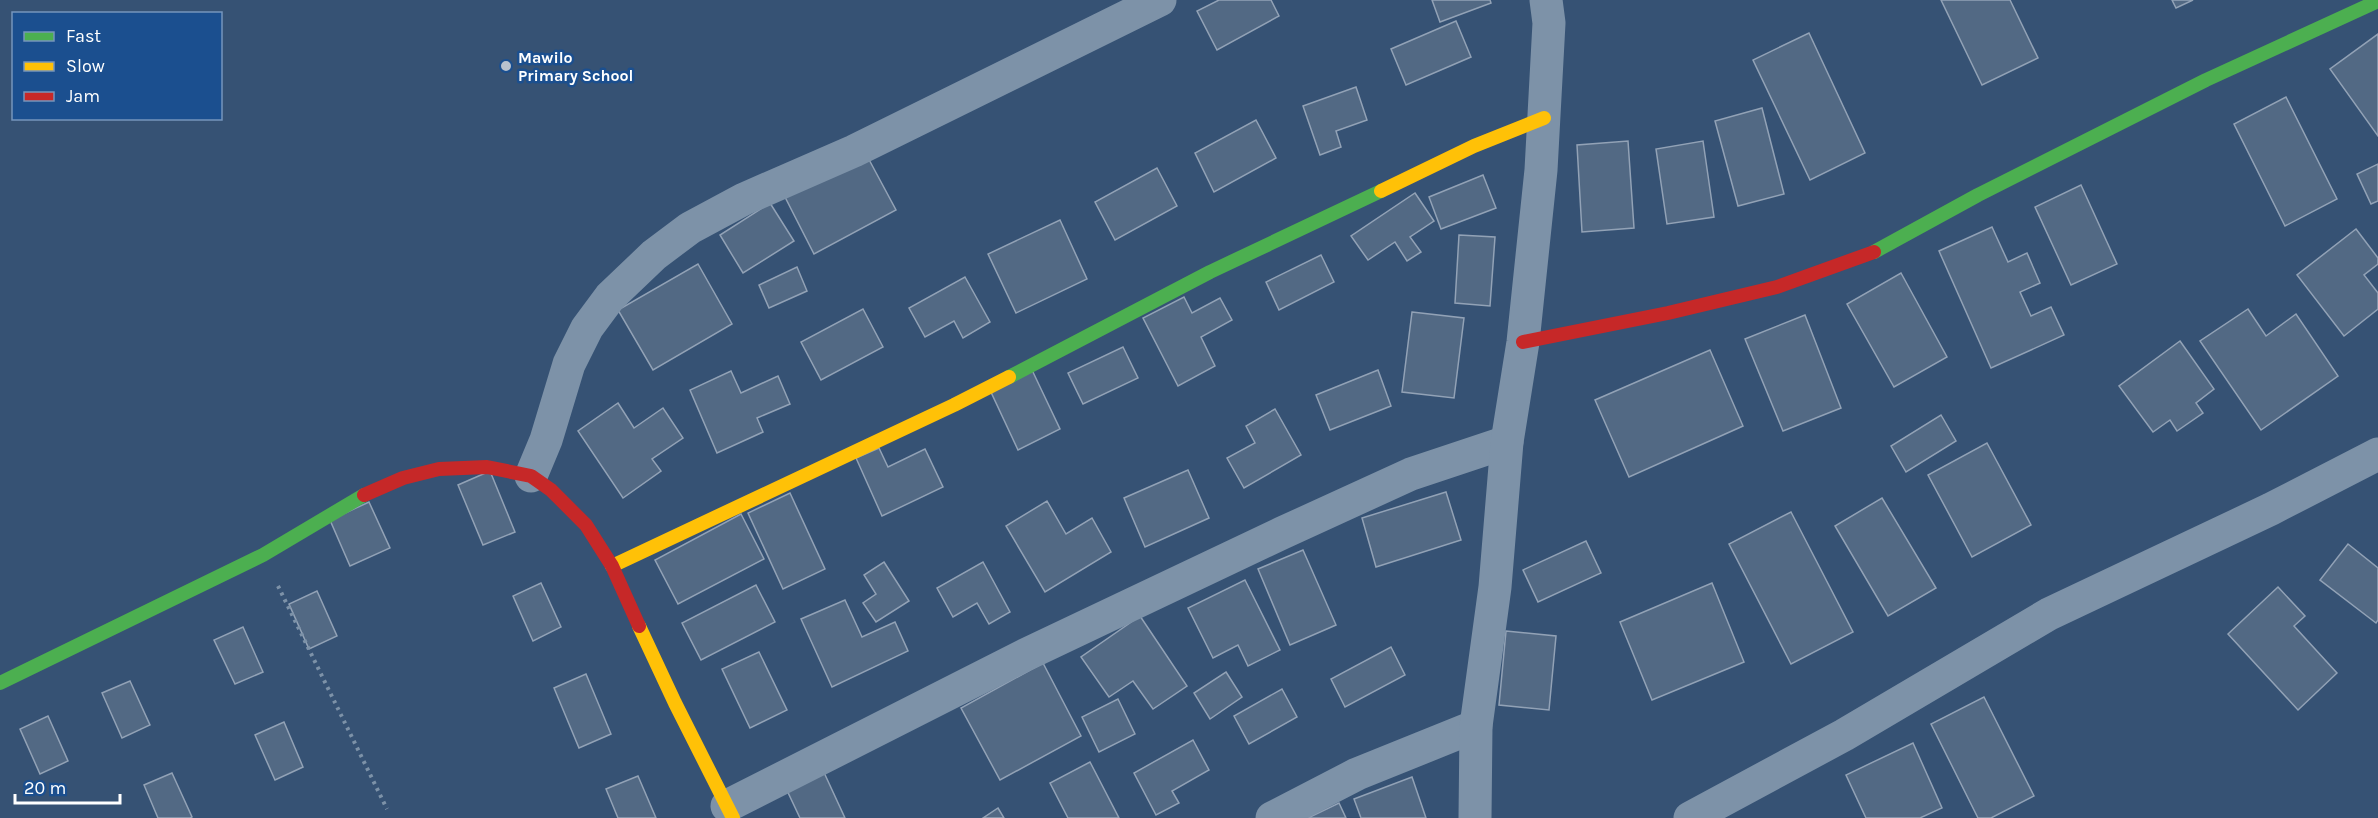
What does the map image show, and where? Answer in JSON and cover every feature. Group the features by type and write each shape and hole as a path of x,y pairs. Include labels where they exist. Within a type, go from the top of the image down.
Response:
{"street":[{"path":"531,476 546,440 569,364 587,328 610,297 654,255 690,228 744,199 854,151 1160,0"},
{"path":"1475,818 1476,726 1496,587 1507,442 1523,342 1544,118 1549,23 1546,0"},
{"path":"1523,342 1668,313 1778,287 1878,250 1978,195 2206,80 2378,2"},
{"path":"612,566 954,405 1210,272 1474,146 1544,118"},
{"path":"0,682 263,555 368,493 403,478 439,469 487,467 531,476 551,490 586,525 612,566 675,704 730,812 1025,656 1282,533 1411,474 1507,442"},
{"path":"1690,818 1844,735 2049,614 2271,509 2378,454"},
{"path":"1272,818 1357,774 1476,726"}],"path":[{"path":"263,555 387,809"}],"building":[{"path":"1219,0 1271,0 1279,16 1217,50 1197,11"},
{"path":"1432,0 1490,0 1491,3 1440,22"},
{"path":"1941,0 2010,0 2038,58 1982,85"},
{"path":"2172,0 2193,0 2176,8"},
{"path":"1456,21 1471,57 1406,85 1391,49"},
{"path":"1809,33 1865,153 1810,180 1753,60"},
{"path":"2378,34 2378,136 2330,69"},
{"path":"1356,87 1367,120 1336,131 1341,147 1320,155 1303,106"},
{"path":"2286,97 2337,199 2285,226 2234,124"},
{"path":"1762,108 1784,194 1738,206 1715,121"},
{"path":"1256,120 1276,158 1214,192 1195,153"},
{"path":"1628,141 1634,228 1582,232 1577,145"},
{"path":"1703,141 1714,217 1667,224 1656,149"},
{"path":"866,154 896,210 814,254 785,197"},
{"path":"2378,164 2378,201 2371,204 2357,174"},
{"path":"1157,168 1177,206 1115,240 1095,202"},
{"path":"1483,175 1496,208 1441,229 1429,197"},
{"path":"2081,185 2117,264 2071,285 2035,207"},
{"path":"1415,193 1434,221 1410,237 1421,252 1407,261 1395,242 1368,260 1351,236"},
{"path":"770,203 794,241 743,273 720,235"},
{"path":"1060,220 1087,279 1016,313 988,254"},
{"path":"1992,227 2008,262 2027,253 2040,283 2020,292 2031,316 2051,307 2064,335 1991,368 1939,251"},
{"path":"2356,229 2378,258 2378,264 2364,275 2378,293 2378,309 2344,336 2297,275"},
{"path":"1459,235 1495,237 1490,306 1455,303"},
{"path":"1321,255 1334,282 1279,310 1266,282"},
{"path":"698,264 732,324 653,370 618,310"},
{"path":"797,267 807,291 769,308 759,285"},
{"path":"1901,273 1947,357 1894,387 1847,304"},
{"path":"965,277 990,322 963,338 954,321 925,337 909,308"},
{"path":"1184,297 1192,313 1220,298 1232,320 1201,337 1215,366 1178,386 1143,318"},
{"path":"863,309 883,347 821,380 801,342"},
{"path":"2248,309 2266,336 2296,314 2338,376 2261,430 2200,341"},
{"path":"1412,312 1464,318 1454,398 1402,392"},
{"path":"1805,315 1841,408 1783,431 1745,339"},
{"path":"2180,341 2214,389 2196,403 2203,413 2177,431 2170,420 2153,432 2119,386"},
{"path":"1123,347 1138,378 1083,404 1068,373"},
{"path":"1710,350 1743,426 1629,477 1595,400"},
{"path":"1032,370 1060,429 1018,450 990,390"},
{"path":"1378,370 1391,406 1330,430 1316,395"},
{"path":"731,371 741,393 778,376 790,404 757,418 763,432 717,453 690,390"},
{"path":"618,403 634,428 663,408 683,438 652,459 661,471 623,498 578,431"},
{"path":"1275,409 1301,455 1244,488 1227,458 1255,443 1246,426"},
{"path":"1941,415 1956,441 1906,472 1891,446"},
{"path":"1987,443 2031,525 1972,557 1928,475"},
{"path":"879,448 888,467 925,449 943,487 882,516 856,458"},
{"path":"1188,470 1209,518 1145,547 1124,498"},
{"path":"490,471 515,532 483,545 458,485"},
{"path":"1446,492 1461,540 1376,567 1362,518"},
{"path":"790,493 825,569 783,589 748,513"},
{"path":"1882,498 1936,588 1888,616 1835,526"},
{"path":"1047,501 1066,534 1092,518 1111,552 1045,592 1006,526"},
{"path":"369,502 390,548 350,566 330,520"},
{"path":"1791,512 1853,632 1791,664 1729,544"},
{"path":"741,514 764,559 678,604 655,560"},
{"path":"1586,541 1601,573 1538,602 1523,570"},
{"path":"2348,544 2378,568 2378,620 2376,623 2320,580"},
{"path":"1303,550 1336,625 1290,645 1258,569"},
{"path":"884,562 909,601 876,622 863,603 876,594 864,575"},
{"path":"983,562 1010,612 989,624 977,603 953,617 937,588"},
{"path":"1245,580 1280,650 1248,666 1238,645 1213,658 1188,608"},
{"path":"541,583 561,627 533,641 513,596"},
{"path":"1712,583 1744,662 1652,700 1620,622"},
{"path":"756,585 775,622 701,660 682,623"},
{"path":"2278,587 2305,616 2294,626 2337,673 2298,710 2228,634"},
{"path":"317,591 337,636 309,649 289,604"},
{"path":"845,600 862,637 895,622 908,651 832,687 801,619"},
{"path":"1140,616 1187,686 1153,709 1133,681 1109,697 1081,657"},
{"path":"243,627 263,672 235,684 214,640"},
{"path":"1506,631 1556,636 1549,710 1499,705"},
{"path":"1391,647 1405,675 1345,707 1331,679"},
{"path":"759,652 787,710 750,728 722,669"},
{"path":"1043,663 1081,736 1000,780 961,708"},
{"path":"1226,672 1242,697 1210,719 1194,693"},
{"path":"586,674 611,734 579,748 554,688"},
{"path":"130,681 150,725 122,738 102,693"},
{"path":"1282,689 1297,717 1249,744 1234,716"},
{"path":"1984,697 2034,796 1991,818 1978,818 1931,724"},
{"path":"1118,699 1135,734 1099,752 1082,717"},
{"path":"48,716 68,761 40,774 20,729"},
{"path":"284,722 303,767 275,780 255,735"},
{"path":"1193,740 1209,770 1172,791 1179,803 1156,815 1134,773"},
{"path":"1913,743 1942,808 1920,818 1866,818 1846,775"},
{"path":"1090,762 1119,818 1068,818 1050,783"},
{"path":"821,766 845,818 800,818 784,784"},
{"path":"172,773 192,817 190,818 158,818 144,785"},
{"path":"638,776 656,818 618,818 606,789"},
{"path":"1412,777 1426,818 1361,818 1354,799"},
{"path":"1339,803 1346,818 1308,818"},
{"path":"998,808 1004,818 983,818"}],"traffic: fast":[{"path":"1874,252 1978,195 2206,80 2378,1"},
{"path":"1009,377 1210,272 1381,191"},
{"path":"0,683 263,555 364,495"}],"traffic: slow":[{"path":"1381,191 1474,146 1544,118"},
{"path":"612,566 1009,377"},
{"path":"639,626 733,818"}],"traffic: jam":[{"path":"1523,342 1668,313 1777,287 1874,252"},
{"path":"364,495 403,478 439,469 487,467 531,476 551,490 586,525 612,566 639,626"}],"place":[{"name":"Mawilo Primary School","path":"506,66"}]}
